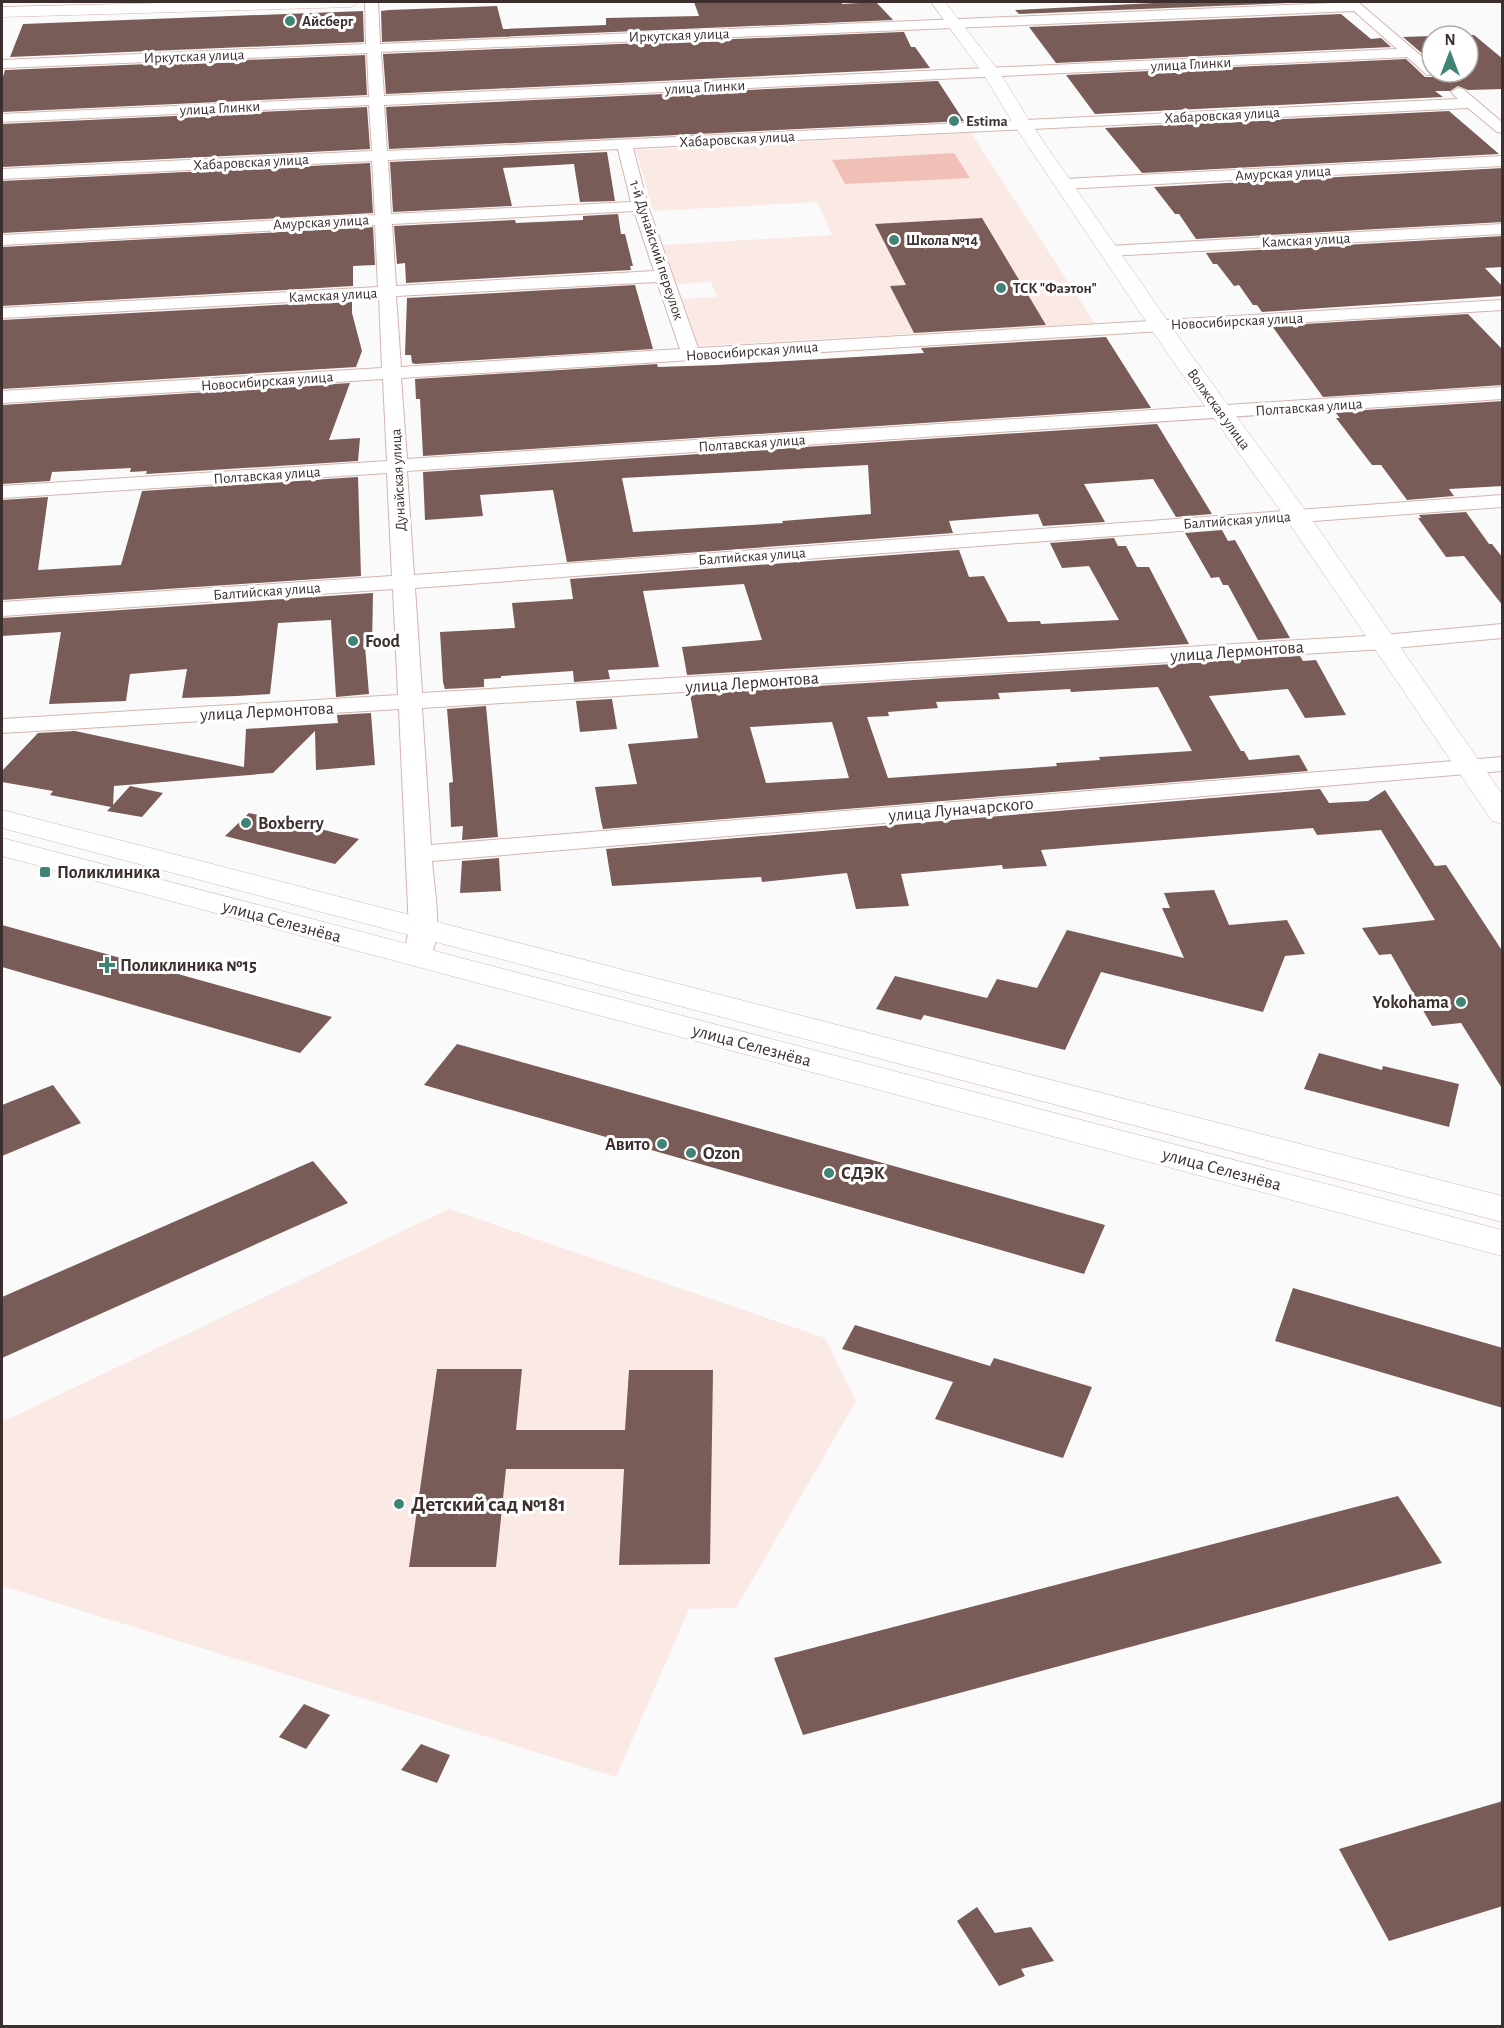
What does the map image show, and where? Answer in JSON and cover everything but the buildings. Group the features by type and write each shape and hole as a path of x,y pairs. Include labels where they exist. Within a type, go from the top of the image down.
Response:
{"main road":[{"path":"2,12 351,2"},
{"name":"Волжская улица","path":"939,2 992,74 1023,125 1159,325 1297,516 1503,815"},
{"name":"улица Селезнёва","path":"2,819 420,944 1503,1243"},
{"name":"улица Селезнёва","path":"2,847 420,944 1503,1209"}],"street":[{"name":"Дунайская улица","path":"371,2 419,854 420,944"},
{"name":"Иркутская улица","path":"2,64 955,24 1354,4"},
{"path":"1354,4 1420,63"},
{"name":"улица Глинки","path":"2,118 1408,53"},
{"path":"1447,84 1503,129"},
{"name":"Хабаровская улица","path":"2,174 1472,103"},
{"name":"1-й Дунайский переулок","path":"624,144 640,206 691,355"},
{"name":"Амурская улица","path":"1064,184 1503,161"},
{"name":"Амурская улица","path":"2,240 640,206"},
{"name":"Камская улица","path":"1109,251 1503,229"},
{"name":"Камская улица","path":"2,313 664,276"},
{"name":"Новосибирская улица","path":"2,398 1159,325 1503,306"},
{"name":"Полтавская улица","path":"2,492 1503,393"},
{"name":"Балтийская улица","path":"2,609 404,582 1503,501"},
{"name":"улица Лермонтова","path":"2,726 411,703 1384,642 1503,631"},
{"name":"улица Луначарского","path":"419,854 1503,764"}],"shaded area":[{"name":"Школа №14","path":"971,133 1095,323 698,346 682,299 717,297 711,282 677,284 663,245 832,235 817,202 653,211 636,150"},
{"path":"954,153 970,178 845,184 832,160"},
{"name":"Детский сад №181","path":"449,1209 825,1338 856,1401 736,1608 689,1609 616,1777 2,1586 2,1422"}],"place":[{"name":"Айсберг","path":"290,21"},
{"name":"Estima","path":"954,121"},
{"name":"Школа №14","path":"894,240"},
{"name":"ТСК \"Фаэтон\"","path":"1001,288"},
{"name":"Food","path":"353,641"},
{"name":"Boxberry","path":"246,823"},
{"name":"Поликлиника","path":"45,872"},
{"name":"Поликлиника №15","path":"107,965"},
{"name":"Yokohama","path":"1461,1002"},
{"name":"Авито","path":"662,1144"},
{"name":"Ozon","path":"691,1153"},
{"name":"СДЭК","path":"829,1173"},
{"name":"Детский сад №181","path":"399,1504"}]}
